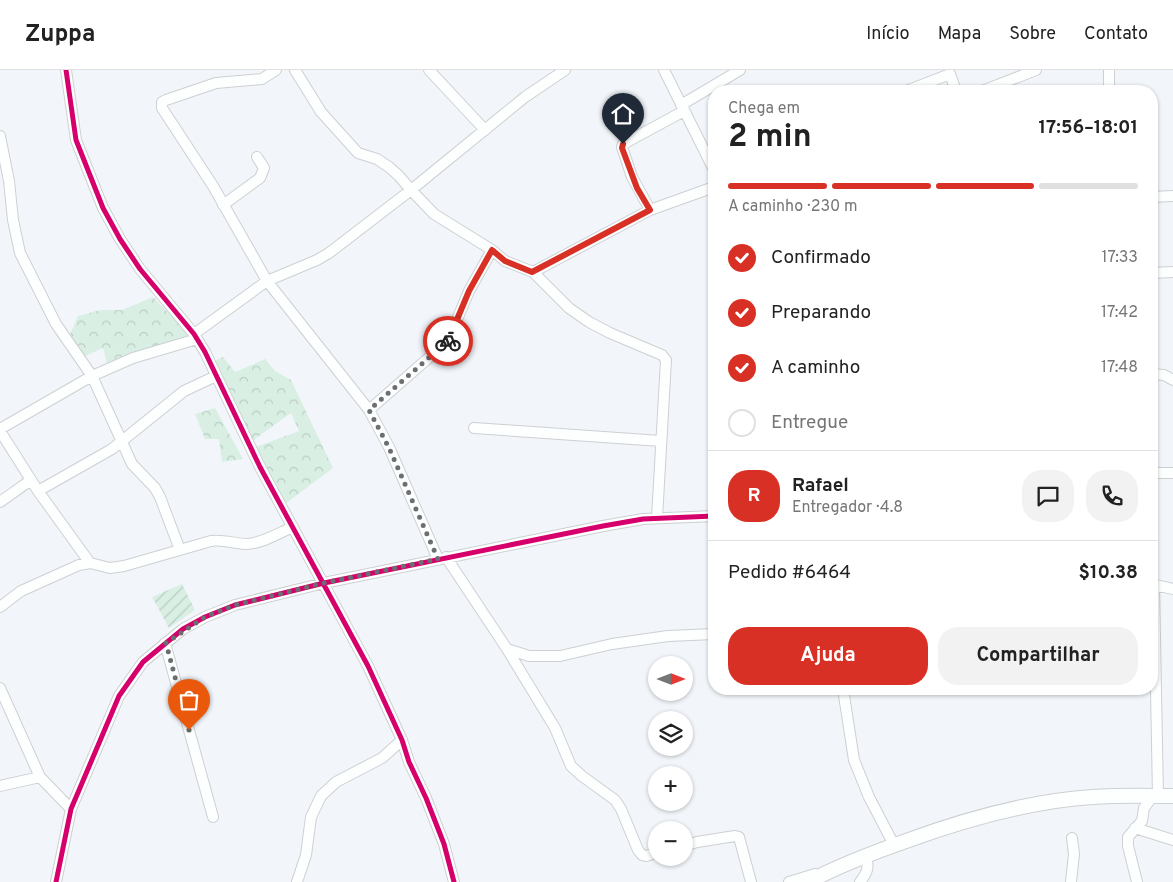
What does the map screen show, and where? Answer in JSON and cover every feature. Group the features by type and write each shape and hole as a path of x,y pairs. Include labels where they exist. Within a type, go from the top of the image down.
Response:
{"main road":[{"path":"808,882 866,855 936,830 1011,809 1093,797 1173,796"}],"street":[{"path":"66,70 76,140 103,208 120,239 140,269 195,336 260,467 368,666 426,798 444,844 454,882"},
{"path":"276,70 262,79 216,83 162,102 162,108 203,171 267,281 369,410 442,558 507,649 555,728 571,766 615,800 638,850 642,855 648,855"},
{"path":"295,70 321,112 353,148 358,153 377,159 389,167 442,220 492,250 505,261 532,272 570,308 589,322 662,355 666,360 657,518"},
{"path":"429,70 485,130"},
{"path":"90,563 38,491 0,430 92,376 132,358 195,336 267,281 323,256 410,190 526,97 564,70"},
{"path":"664,70 708,158"},
{"path":"717,85 740,70"},
{"path":"997,85 1036,70"},
{"path":"1109,70 1109,85"},
{"path":"922,85 950,74 954,85"},
{"path":"650,210 632,177 622,148 623,144 708,91"},
{"path":"0,136 20,253 56,324 92,376 132,464 155,488 160,497 180,550"},
{"path":"223,205 260,178 264,168 257,157"},
{"path":"532,272 650,210 708,189"},
{"path":"1158,197 1173,196"},
{"path":"369,410 448,341 469,291 492,250"},
{"path":"1158,272 1173,272"},
{"path":"1158,375 1164,375 1173,380"},
{"path":"38,491 112,448 184,391 216,376"},
{"path":"474,428 661,441"},
{"path":"1158,472 1173,473"},
{"path":"0,502 31,480"},
{"path":"56,882 71,809 119,696 143,662 166,643 205,617 235,605 324,583 442,558 603,526 657,518 708,516"},
{"path":"0,606 21,591 79,565 90,563 110,568 124,566 220,540 247,544 258,542 293,527"},
{"path":"1158,586 1173,589"},
{"path":"507,649 529,656 560,656 612,644 668,636 708,634"},
{"path":"166,643 213,817"},
{"path":"0,688 40,777 71,809"},
{"path":"844,695 854,760 869,797 894,845"},
{"path":"1136,882 1128,838 1142,821 1144,808 1155,796 1154,695"},
{"path":"297,882 306,855 311,817 320,796 336,782 382,758 402,740"},
{"path":"0,786 40,777"},
{"path":"1135,828 1173,840"},
{"path":"693,843 735,836 739,837 751,882"},
{"path":"1071,882 1074,854 1072,838"},
{"path":"860,882 867,873 869,866 866,855"},
{"path":"789,882 831,870"}],"green space":[{"path":"153,297 191,336 107,364 103,348 83,357 69,337 78,316 100,310 122,310"},
{"path":"223,357 235,372 265,359 275,371 291,380 333,468 285,504 256,447 299,431 291,413 251,442 210,363"},
{"path":"215,408 243,459 222,462 219,439 205,439 195,414"},
{"path":"182,584 195,610 169,628 152,597"}],"cycle path":[{"path":"66,70 76,140 103,208 120,239 140,269 194,334 205,352 260,467 368,666 426,798 444,844 454,882"},
{"path":"56,882 71,809 119,696 143,662 183,629 205,617 235,605 324,583 643,519 708,516"}],"way so far":[{"path":"189,730 166,643 184,629 205,617 235,605 324,583 438,559 389,448 369,410 448,341"}],"route":[{"path":"448,341 465,305 469,291 492,250 505,261 532,272 650,210 632,177 622,148 623,144"}]}
